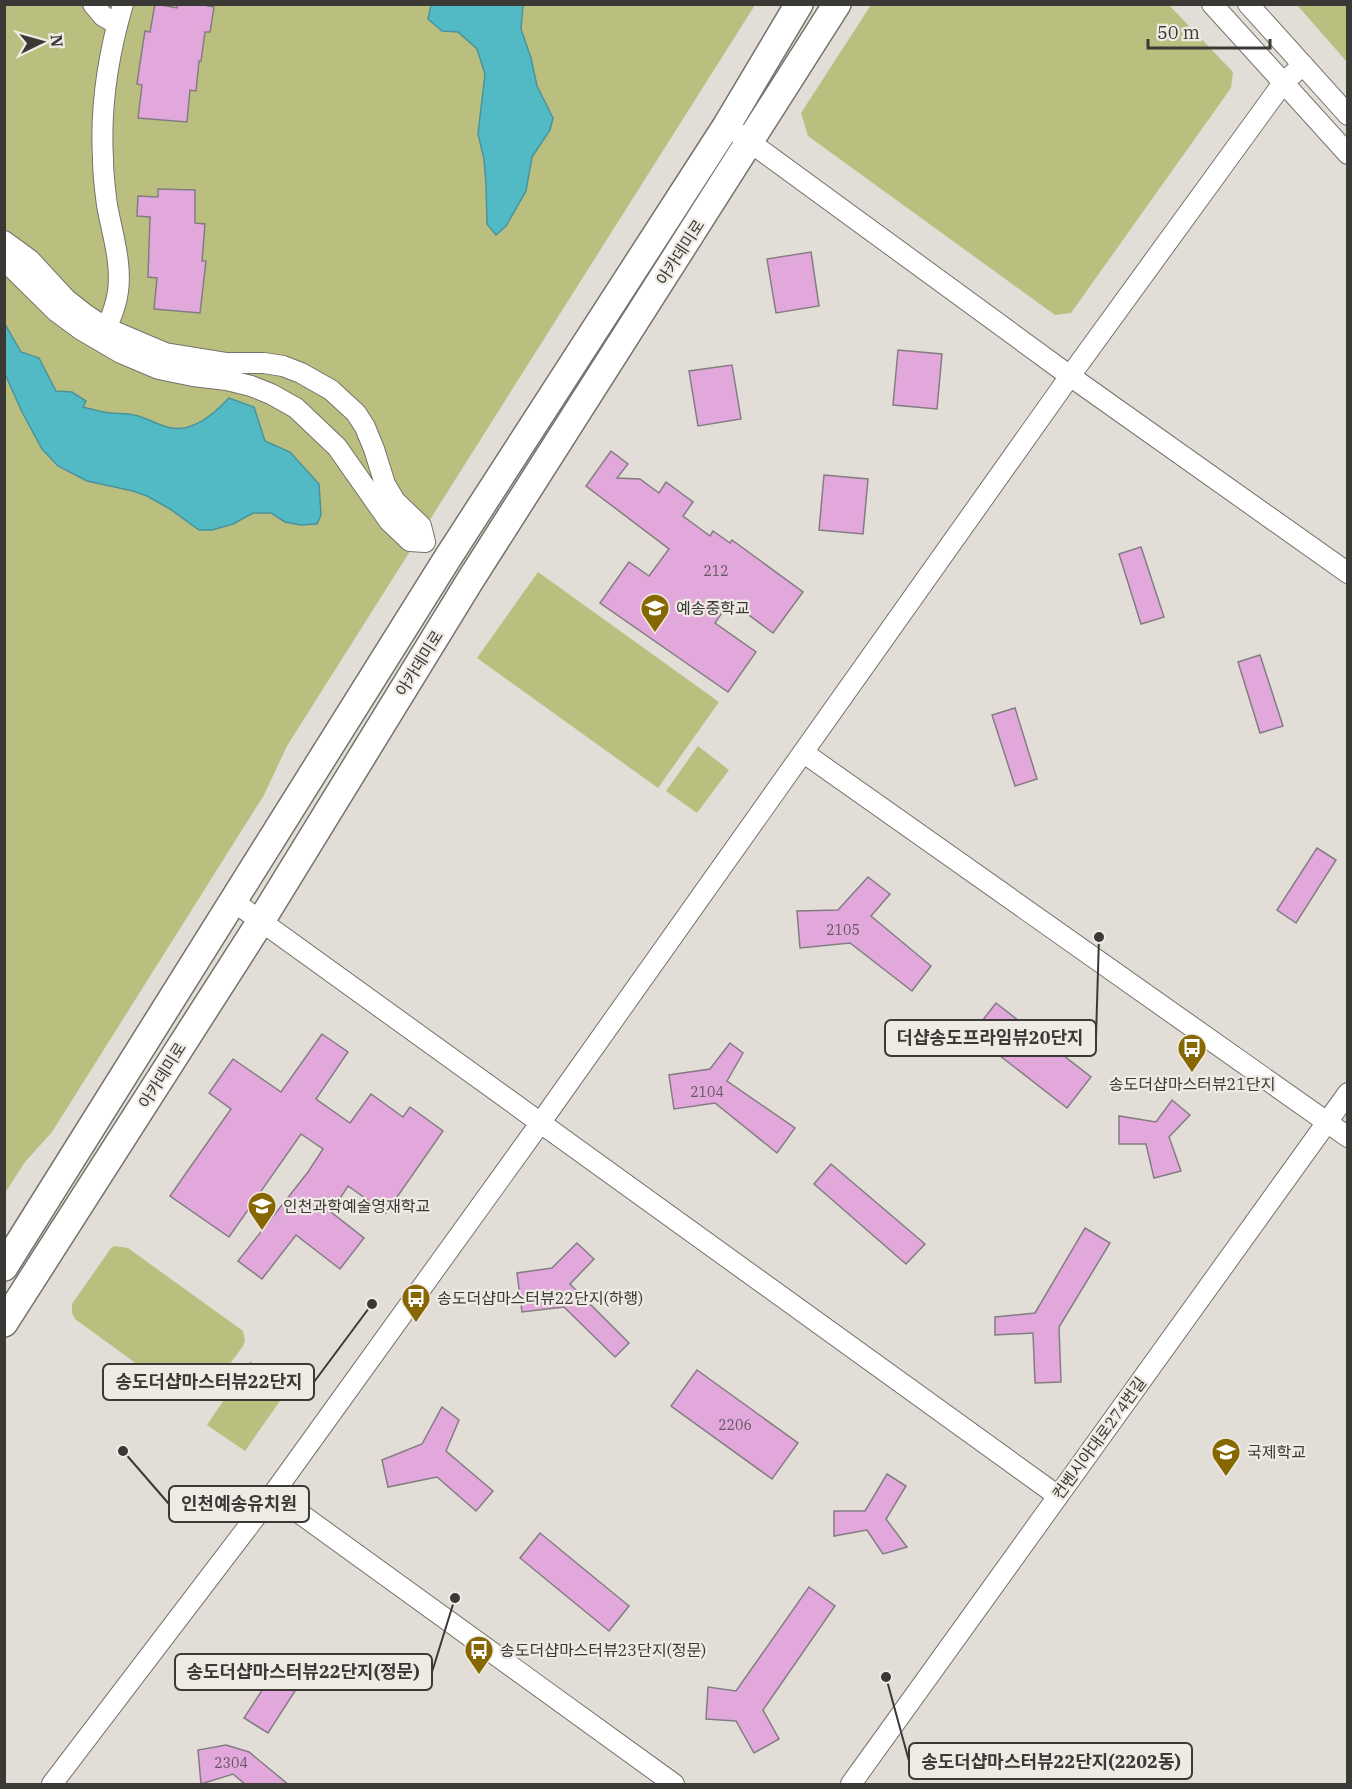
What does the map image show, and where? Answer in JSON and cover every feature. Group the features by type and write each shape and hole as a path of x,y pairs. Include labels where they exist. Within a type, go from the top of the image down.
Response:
{"main road":[{"name":"아카데미로","path":"4,1267 453,550 727,125 799,4"},
{"name":"아카데미로","path":"4,1323 261,921 471,579 837,4"}],"street":[{"path":"93,4 103,16 117,24"},
{"path":"103,334 115,308 118,265 107,203 102,123 109,63 123,4"},
{"path":"1212,4 1347,154"},
{"path":"1248,4 1347,115"},
{"path":"52,1785 273,1494 541,1122 1070,376 1283,83 1303,65"},
{"path":"727,125 1070,376 1347,573"},
{"path":"4,241 30,260 66,299 85,314 103,334 121,353 159,369 251,386 296,408 337,447 389,521 410,542 425,542 421,526 395,501 385,484 365,427 331,390 301,372 283,366 195,359 103,334 57,312 4,260"},
{"path":"296,408 312,378"},
{"path":"337,447 365,427"},
{"path":"804,753 1347,1137"},
{"path":"233,901 1058,1496"},
{"name":"컨벤시아대로274번길","path":"851,1785 1347,1092"},
{"path":"273,1494 674,1785"}],"green space":[{"path":"5,5 755,5 287,746 264,795 52,1132 25,1162 5,1193"},
{"path":"871,5 1169,5 1233,72 1231,88 1071,313 1055,315 808,136 801,113"},
{"path":"1297,5 1347,5 1347,62"},
{"path":"538,572 719,702 658,788 477,658"},
{"path":"698,746 729,770 697,813 666,791"},
{"path":"115,1246 128,1248 243,1331 245,1341 243,1346 206,1397 196,1401 185,1399 75,1319 72,1304 111,1248"},
{"path":"250,1361 289,1388 245,1451 207,1425"}],"water":[{"path":"431,5 523,5 521,29 537,86 553,118 550,130 532,157 526,191 506,226 496,235 487,224 484,159 478,134 485,74 477,49 458,32 442,31 428,19"},
{"path":"5,324 21,352 39,358 56,391 72,392 86,401 83,407 107,413 138,416 160,425 182,428 208,417 229,398 254,407 265,441 290,452 319,484 321,515 317,524 300,525 285,522 271,513 253,513 233,524 212,530 199,530 147,496 87,481 58,466 42,449 5,374"}],"building":[{"path":"155,4 177,8 178,4 214,7 210,32 205,32 196,91 190,90 187,122 138,118 142,85 137,84 140,63 145,31 150,32"},
{"path":"158,189 195,190 195,223 205,224 202,261 206,261 200,313 154,309 157,278 148,277 150,217 137,216 138,196 158,197"},
{"path":"811,252 819,306 776,313 767,259"},
{"path":"898,350 942,354 937,409 893,405"},
{"path":"732,365 741,419 698,426 689,371"},
{"name":"예송중학교","path":"611,451 628,464 617,478 640,479 659,493 666,482 693,502 683,516 710,536 713,531 730,543 732,540 803,592 773,633 730,601 715,623 756,652 728,692 600,603 629,562 649,576 669,549 586,486"},
{"path":"824,475 868,479 863,534 819,530"},
{"path":"1141,547 1164,617 1141,624 1119,554"},
{"path":"1260,655 1283,726 1260,733 1238,662"},
{"path":"1015,708 1037,779 1015,786 992,715"},
{"path":"1317,848 1336,860 1296,923 1277,910"},
{"path":"868,877 890,894 871,916 931,966 912,991 850,943 800,948 797,911 838,910"},
{"path":"996,1003 1091,1077 1067,1108 972,1034"},
{"path":"322,1034 348,1052 316,1099 350,1123 371,1094 403,1117 410,1107 443,1131 386,1213 348,1186 331,1212 364,1238 340,1269 296,1235 262,1279 238,1261 308,1172 323,1149 301,1134 229,1237 170,1196 231,1109 209,1093 233,1059 281,1092"},
{"path":"730,1043 743,1053 727,1081 795,1128 777,1153 715,1103 674,1109 669,1075 710,1069"},
{"path":"1172,1100 1190,1115 1169,1137 1181,1171 1154,1178 1146,1144 1119,1144 1119,1116 1156,1122"},
{"path":"831,1164 925,1244 906,1264 814,1184"},
{"path":"1085,1228 1110,1243 1059,1327 1061,1382 1035,1383 1033,1333 995,1335 995,1317 1035,1313"},
{"path":"577,1243 594,1259 570,1284 629,1343 615,1357 564,1307 522,1312 517,1273 552,1268"},
{"path":"697,1370 798,1443 772,1479 671,1406"},
{"path":"442,1407 459,1420 446,1451 493,1491 476,1511 437,1477 388,1487 382,1460 422,1444"},
{"path":"887,1474 906,1486 886,1519 907,1547 883,1554 867,1530 834,1536 834,1511 865,1511"},
{"path":"540,1533 629,1606 609,1631 520,1558"},
{"path":"809,1587 835,1606 763,1710 779,1739 754,1753 736,1721 706,1719 708,1687 736,1691"},
{"path":"285,1655 311,1666 268,1733 244,1718"},
{"path":"226,1745 249,1752 289,1785 246,1785 233,1774 201,1784 198,1750"}],"place":[{"name":"예송중학교","path":"655,634"},
{"name":"더샵송도프라임뷰20단지","path":"1099,937"},
{"name":"송도더샵마스터뷰21단지","path":"1192,1074"},
{"name":"인천과학예술영재학교","path":"262,1232"},
{"name":"송도더샵마스터뷰22단지","path":"372,1304"},
{"name":"송도더샵마스터뷰22단지(하행)","path":"416,1324"},
{"name":"인천예송유치원","path":"123,1451"},
{"name":"국제학교","path":"1226,1478"},
{"name":"송도더샵마스터뷰22단지(정문)","path":"455,1598"},
{"name":"송도더샵마스터뷰23단지(정문)","path":"479,1676"},
{"name":"송도더샵마스터뷰22단지(2202동)","path":"886,1677"}]}
